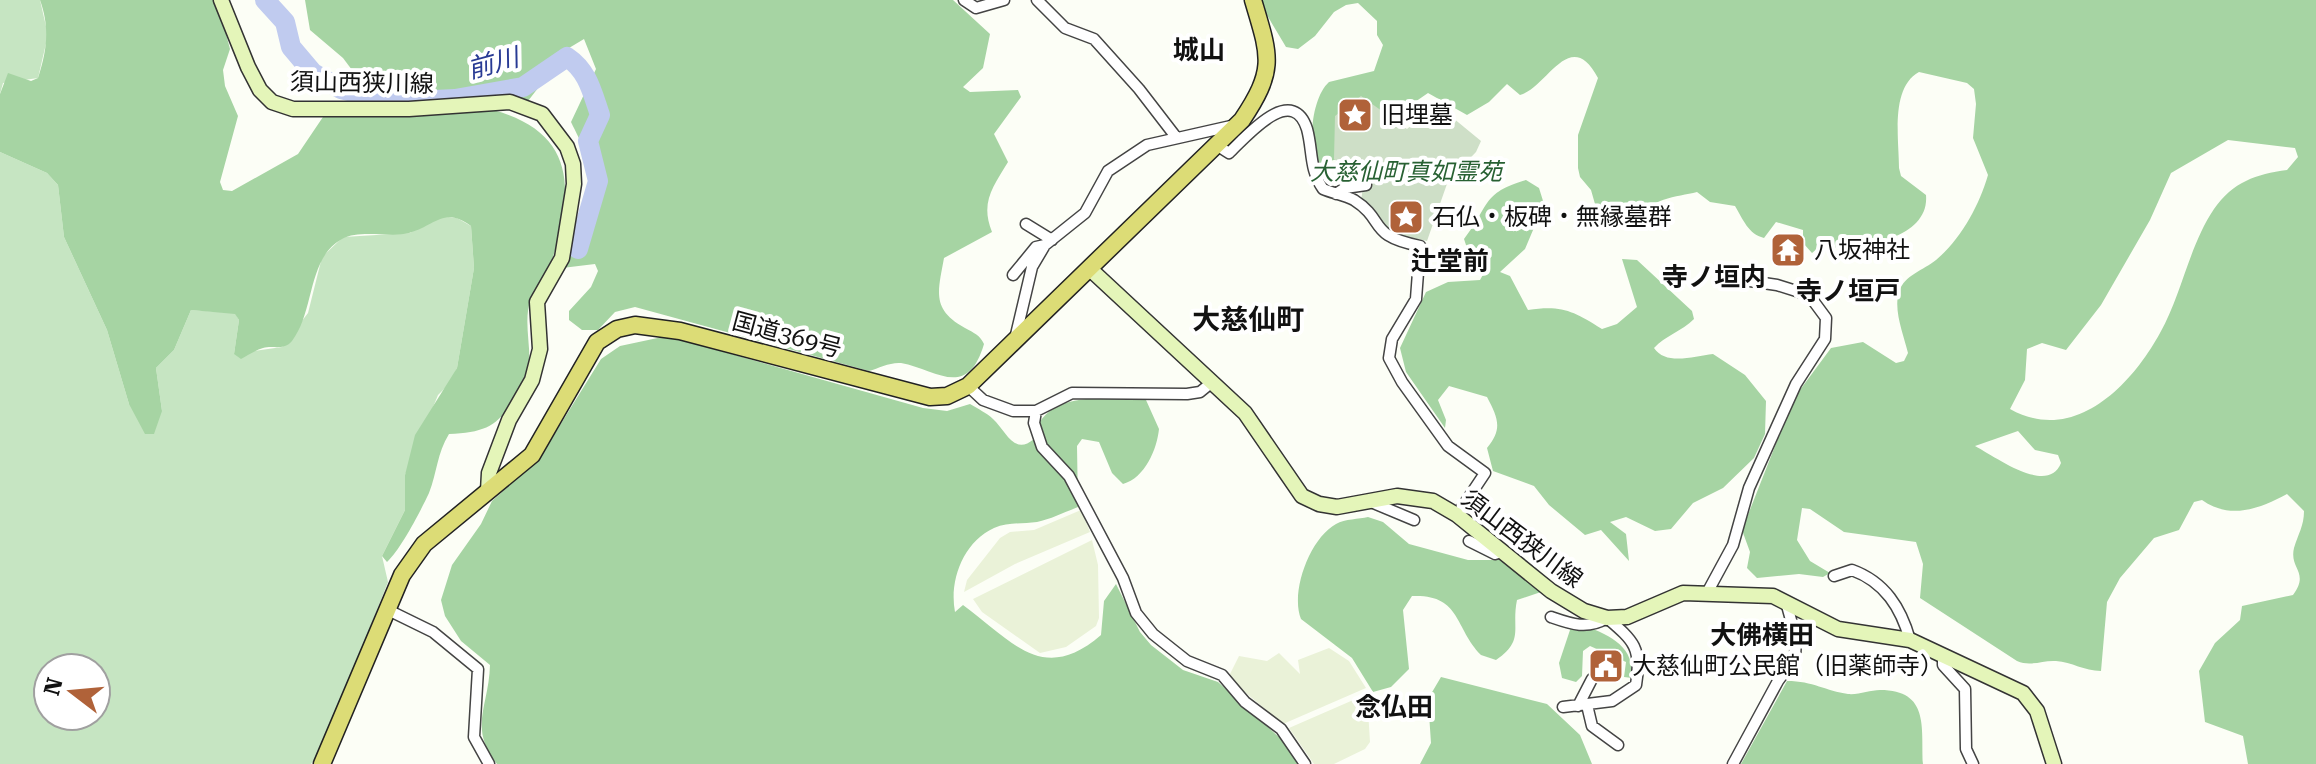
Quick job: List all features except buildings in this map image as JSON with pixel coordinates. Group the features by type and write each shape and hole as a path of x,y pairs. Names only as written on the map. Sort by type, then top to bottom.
{"highway":[{"name":"国道369号","path":"322,764 402,575 424,544 532,455 597,342 617,329 635,325 680,331 930,397 947,396 968,386 1014,345 1242,120 1267,76 1266,46 1253,0"}],"main road":[{"name":"須山西狭川線","path":"221,0 248,67 260,90 272,102 293,109 409,109 510,102 542,114 567,147 573,164 574,184 562,258 537,302 540,349 532,380 509,420 489,473 488,491"},
{"name":"須山西狭川線","path":"1089,268 1245,413 1302,496 1319,504 1337,507 1417,497 1457,515 1551,591 1584,611 1607,618"},
{"path":"1607,618 1627,617 1683,593 1773,596 1818,622 1838,629 1910,640 2023,693 2037,711 2054,764"}],"street":[{"path":"964,0 976,8 1004,0"},
{"path":"1037,0 1065,28 1094,39 1139,89 1176,137"},
{"path":"1218,146 1229,153 1268,116 1286,110 1297,115 1307,129 1315,178 1323,189 1353,200 1381,233 1392,240 1420,246 1416,299 1392,339 1389,358 1402,382 1448,446 1485,473 1457,515"},
{"path":"1014,345 1032,267 1049,242 1085,213 1108,171 1147,145 1220,131 1242,120"},
{"path":"1336,194 1345,188 1366,185"},
{"path":"1026,224 1049,242"},
{"path":"1013,275 1036,247 1049,242"},
{"path":"1707,593 1733,545 1749,488 1796,384 1825,339 1826,318 1809,295 1777,285 1743,280"},
{"path":"968,386 983,400 1013,411 1036,411 1072,393 1187,394 1200,392 1211,383"},
{"path":"1036,411 1034,423 1042,447 1069,476 1123,578 1136,613 1153,634 1187,661 1222,675 1245,702 1281,729 1305,764"},
{"path":"1369,501 1414,520"},
{"path":"1469,541 1495,554 1502,552"},
{"path":"1834,576 1852,570 1869,576 1887,593 1903,616 1910,640"},
{"path":"1733,764 1778,681 1795,658 1796,638 1786,602"},
{"path":"386,609 433,632 478,669 474,737 489,764"},
{"path":"1551,617 1577,626 1596,625 1607,618 1632,640 1640,661 1636,685 1612,701 1563,707"},
{"path":"1943,655 1943,665 1965,689 1966,749 1973,764"},
{"path":"1592,679 1583,705 1592,726 1618,745"}],"green space":[{"path":"0,0 40,0 48,35 38,78 3,83 0,94"},
{"path":"40,0 217,0 230,49 223,70 225,86 238,116 220,182 223,190 232,191 298,154 325,114 493,110 520,120 540,133 554,148 562,167 564,210 552,260 529,306 526,376 498,420 482,429 449,434 425,501 387,562 382,556 405,510 405,475 415,435 457,368 474,268 471,226 462,220 446,218 409,233 357,235 342,239 323,259 305,315 292,341 286,346 263,348 241,359 234,354 239,320 235,314 191,310 174,350 156,368 162,411 154,434 145,434 129,404 107,330 64,237 58,185 47,173 0,152 0,94 8,73 31,81 38,78 41,68 46,30"},
{"path":"305,0 953,0 990,34 983,68 963,87 970,92 1018,90 1021,97 994,134 1008,162 993,187 988,203 992,232 944,258 940,281 940,299 947,314 981,338 984,344 977,361 969,372 959,377 938,375 901,363 869,371 635,307 615,312 598,330 582,330 569,320 569,311 591,287 598,271 595,264 562,268 575,219 590,212 594,201 591,166 571,122 596,69 584,39 569,48 528,101 460,96 436,101 382,99 367,90 343,58 310,30"},
{"path":"1258,0 2316,0 2316,764 2248,764 2243,736 2205,722 2199,671 2215,643 2240,620 2242,606 2293,595 2298,587 2300,581 2293,555 2304,511 2287,494 2255,508 2234,511 2223,510 2202,500 2194,502 2179,530 2154,538 2120,578 2107,602 2101,671 2056,661 2017,661 1920,598 1923,564 1916,542 1844,532 1810,509 1802,508 1797,540 1810,561 1830,573 1823,577 1799,574 1757,578 1747,568 1750,552 1742,530 1794,398 1831,348 1863,342 1896,363 1904,361 1908,353 1897,307 1899,292 1910,277 1936,260 1953,242 1980,198 1988,175 1973,138 1976,104 1974,89 1967,83 1919,72 1904,90 1898,115 1899,168 1901,176 1926,195 1924,211 1916,223 1886,240 1850,247 1819,247 1812,253 1803,243 1803,230 1776,222 1764,238 1758,236 1743,221 1735,206 1710,202 1697,192 1656,203 1649,207 1640,221 1632,224 1599,218 1591,190 1580,177 1578,168 1578,135 1598,78 1588,63 1578,57 1568,58 1520,95 1507,84 1489,102 1467,115 1428,93 1399,113 1374,117 1344,157 1320,164 1312,135 1318,99 1329,82 1374,71 1383,45 1377,35 1377,21 1358,3 1346,5 1334,12 1315,36 1298,49 1286,47","holes":["2228,140 2295,148 2298,157 2287,170 2255,177 2237,186 2214,209 2198,238 2168,318 2133,372 2117,390 2078,415 2056,420 2034,418 2010,409 2025,380 2027,349 2042,343 2066,350 2101,305 2150,220 2171,173","2018,431 2035,450 2058,455 2061,463 2054,472 2045,476 2021,471 1975,446"]},
{"name":"大慈仙町真如霊苑","path":"1361,96 1407,129 1436,104 1481,141 1476,152 1448,181 1427,241 1393,234 1361,201 1364,180 1334,159 1335,116"},
{"path":"0,152 47,173 58,185 64,237 107,330 129,404 162,411 156,368 174,350 191,310 235,313 239,320 234,354 282,347 308,313 322,257 343,237 410,233 440,216 457,218 471,226 474,268 457,368 450,383 438,395 405,475 405,510 382,556 388,582 323,747 311,764 0,764"},
{"path":"1526,180 1539,188 1544,204 1525,249 1500,272 1510,276 1528,310 1550,308 1567,311 1602,329 1617,324 1637,307 1622,259 1637,260 1692,311 1694,319 1654,348 1659,354 1689,358 1713,354 1745,375 1766,401 1765,434 1754,458 1723,488 1693,503 1671,529 1655,531 1626,517 1610,522 1626,534 1629,561 1601,530 1585,535 1549,505 1534,486 1493,471 1487,448 1495,435 1497,423 1487,397 1449,386 1438,400 1446,420 1445,428 1406,372 1400,348 1426,292 1448,282 1480,280 1485,271 1472,263 1464,239 1493,196"},
{"path":"667,336 923,408 947,411 970,404 991,417 1011,440 1021,445 1034,439 1040,423 1050,411 1063,404 1096,398 1146,400 1159,429 1153,454 1138,476 1123,484 1112,473 1099,442 1082,439 1077,446 1078,507 1037,522 999,526 983,534 966,553 957,575 955,612 963,605 1029,653 1062,657 1080,650 1101,635 1104,601 1116,584 1140,632 1151,645 1183,670 1218,682 1281,739 1298,764 497,764 488,751 482,728 490,665 461,641 445,616 441,600 452,565 481,524 492,501 539,459 601,359 620,346"},
{"path":"1081,510 1090,532 1015,564 964,592 967,580 1000,538 1010,532 1034,530"},
{"path":"1368,517 1383,522 1409,544 1468,560 1500,560 1541,592 1517,600 1514,640 1505,653 1496,660 1481,655 1448,606 1440,600 1412,596 1403,610 1409,669 1391,687 1373,692 1352,658 1301,619 1298,608 1300,581 1318,541 1336,524"},
{"path":"1092,540 1098,565 1099,618 1096,626 1066,647 1040,653 982,612 973,599"},
{"path":"1580,623 1609,637 1624,649 1629,656 1632,678 1624,677 1626,662 1590,646 1583,651 1582,676 1576,682 1562,678 1559,663 1572,624"},
{"path":"1329,648 1349,661 1366,688 1283,724 1228,678 1239,656 1267,661 1279,653 1300,674 1298,660"},
{"path":"1441,677 1547,704 1580,735 1592,764 1420,764 1431,743 1428,699"},
{"path":"1787,681 1848,694 1880,690 1908,696 1920,714 1923,764 1741,764"},
{"path":"1367,694 1370,742 1365,749 1334,764 1314,764 1289,728"}],"waterway":[{"name":"前川","path":"265,0 285,22 291,47 313,73 341,89 392,102 455,99 523,87 567,57 580,69 588,83 600,115 588,141 598,181 578,249"}],"place":[{"name":"旧埋墓","path":"1355,115"},
{"name":"石仏・板碑・無縁墓群","path":"1406,217"},
{"name":"八坂神社","path":"1788,250"},
{"name":"大慈仙町公民館（旧薬師寺）","path":"1606,666"}],"district":[{"name":"城山","path":"1199,50"},
{"name":"辻堂前","path":"1450,261"},
{"name":"寺ノ垣内","path":"1714,277"},
{"name":"寺ノ垣戸","path":"1848,291"},
{"name":"大慈仙町","path":"1248,319"},
{"name":"大佛横田","path":"1762,635"},
{"name":"念仏田","path":"1394,707"}]}
